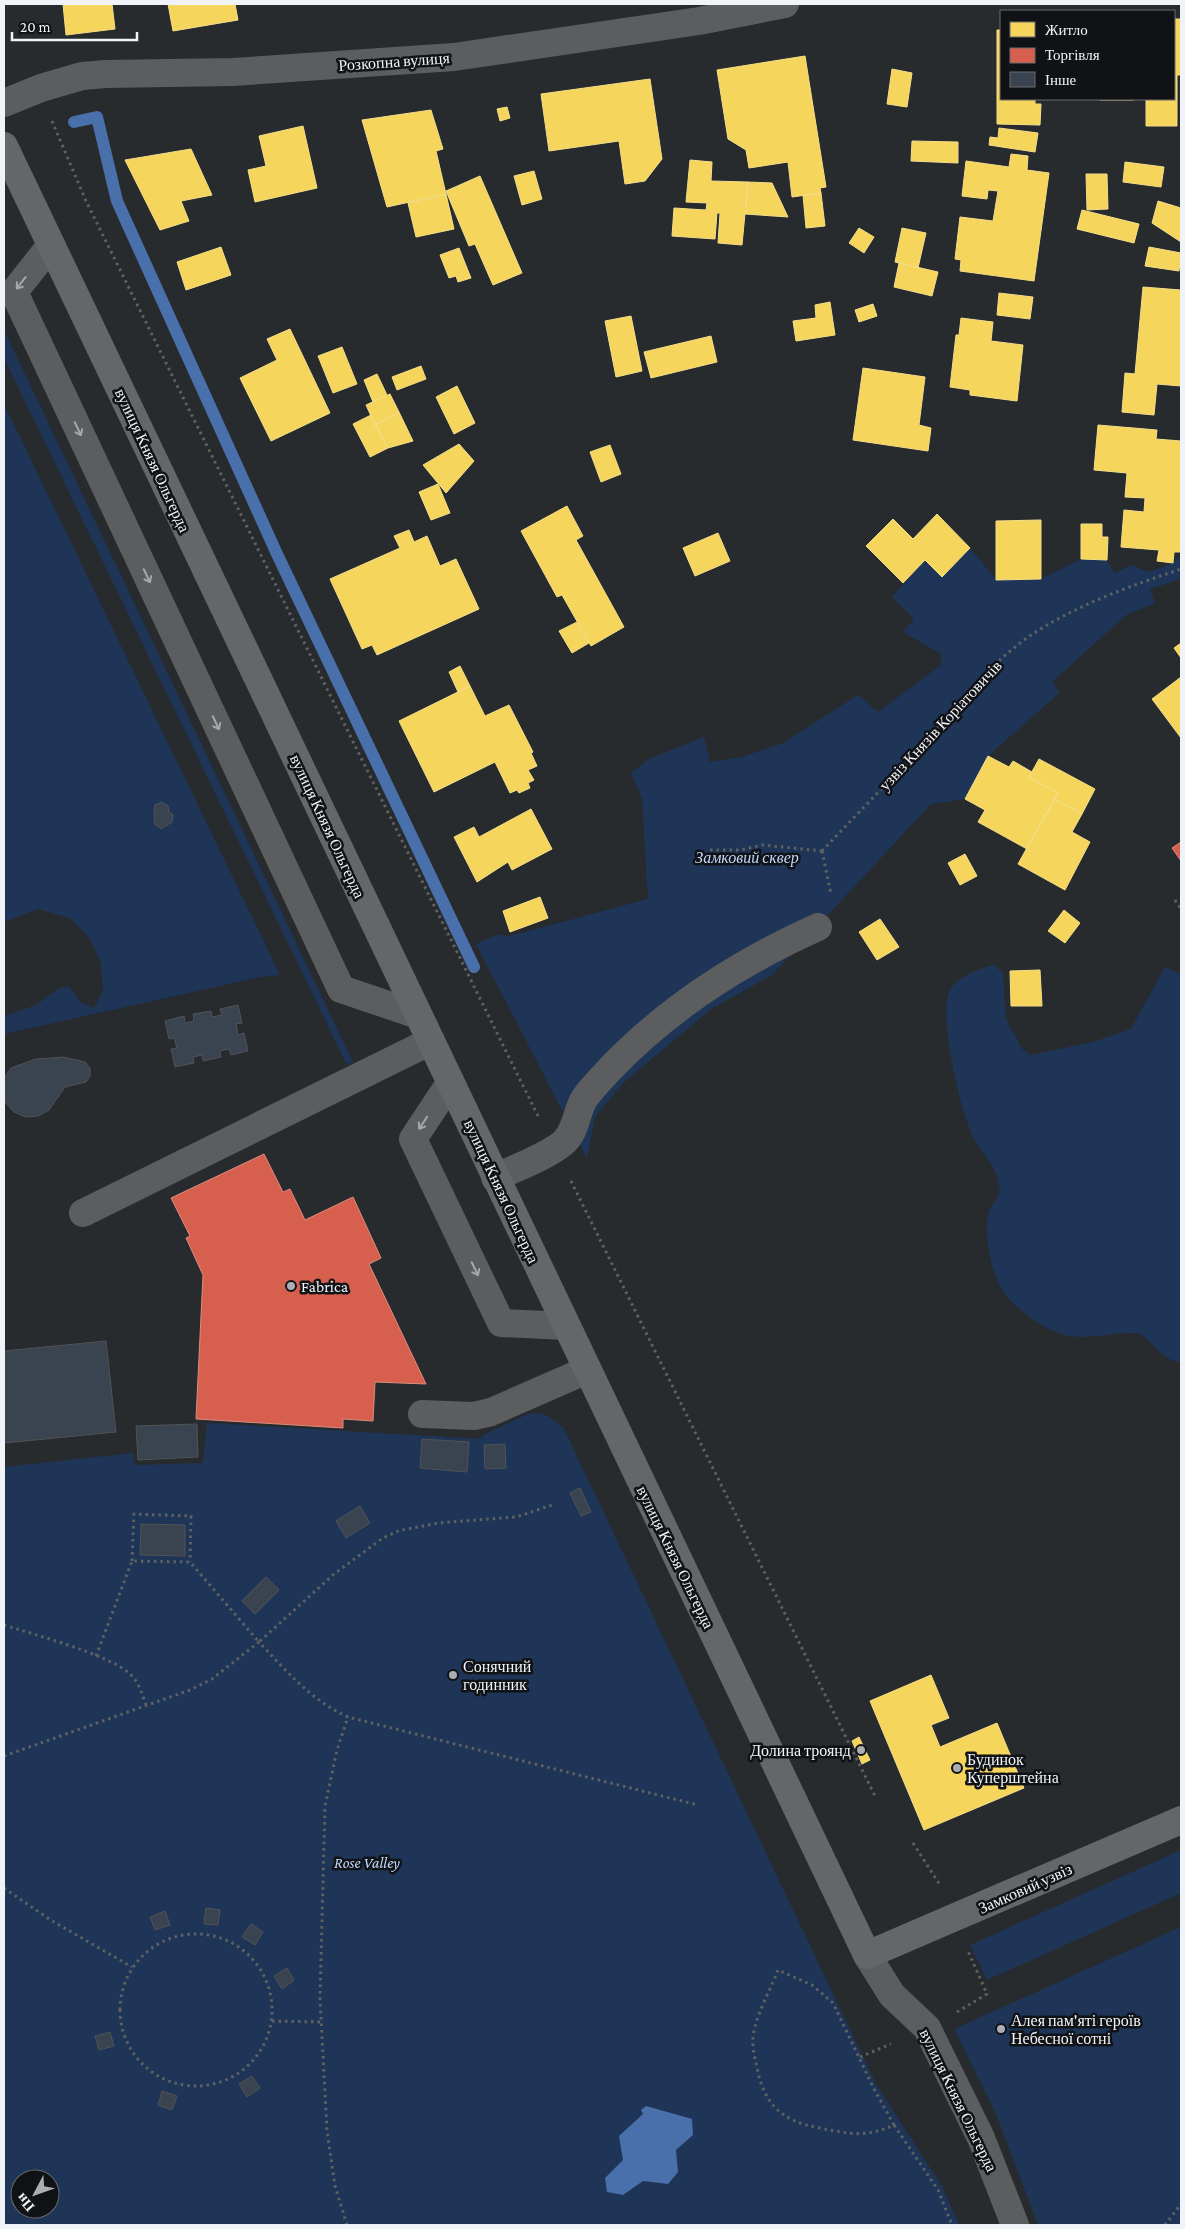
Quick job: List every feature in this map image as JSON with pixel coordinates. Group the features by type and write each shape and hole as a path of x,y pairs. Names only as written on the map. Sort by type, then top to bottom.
{"main road":[{"name":"вулиця Князя Ольгерда","path":"6,157 51,245 867,1955"},
{"name":"Замковий узвіз","path":"867,1955 1181,1820"}],"street":[{"name":"Розкопна вулиця","path":"4,103 41,88 82,76 233,72 454,57 699,21 785,4"},
{"path":"51,245 14,292 341,989 418,1015"},
{"path":"495,1178 563,1143 570,1135 584,1099 609,1070 663,1020 739,967 818,927"},
{"path":"83,1213 431,1041"},
{"path":"450,1083 413,1140 501,1324 566,1326"},
{"path":"422,1414 474,1416 491,1412 587,1370"},
{"name":"вулиця Князя Ольгерда","path":"867,1955 892,1995 927,2028 981,2138 1015,2225"}],"path":[{"path":"41,88 60,143 86,201 876,1798"},
{"name":"узвіз Князів Коріатовичів","path":"710,850 740,850 763,845 822,851 921,746 948,713 1005,656 1038,630 1074,610 1181,569"},
{"path":"1175,900 1181,909"},
{"path":"4,1756 212,1679 259,1642 334,1574 398,1530 438,1523 522,1516 552,1505"},
{"path":"96,1656 132,1560 134,1514 191,1516 190,1562 259,1642 307,1693 327,1707 348,1717 698,1805"},
{"path":"132,1560 190,1562"},
{"path":"4,1625 96,1656 131,1674 139,1685 146,1705"},
{"path":"347,2225 335,2186 331,2162 321,2022 321,1885 325,1806 337,1750 348,1717"},
{"path":"913,1843 943,1889"},
{"path":"4,1888 49,1918 132,1966"},
{"path":"189,1933 212,1935 234,1943 252,1957 265,1976 272,1998 272,2021 265,2043 252,2062 234,2076 213,2085 191,2086 168,2082 148,2070 132,2053 122,2033 118,2010 122,1988 132,1966 147,1950 167,1938 189,1933"},
{"path":"952,2016 987,1994 966,1947"},
{"path":"894,2125 871,2134 842,2132 795,2121 770,2103 759,2080 753,2051 753,2037 778,1970 812,1985 833,2003 874,2089 894,2125 938,2190 952,2225"},
{"path":"272,2021 321,2022"},
{"path":"1165,2225 1181,2204"}],"green space":[{"path":"4,330 353,1062 347,1065 4,358"},
{"path":"4,404 280,975 260,977 4,1034 4,1016 36,1005 58,989 69,986 80,1002 94,1008 103,991 101,964 91,940 70,918 38,909 4,922"},
{"name":"Замковий сквер","path":"970,548 996,580 1041,579 1081,559 1107,560 1115,573 1131,565 1148,572 1173,563 1181,556 1181,579 1150,589 1155,603 1126,615 1053,681 1059,693 988,756 965,799 931,804 772,975 711,1009 622,1084 595,1117 587,1158 476,944 499,934 506,937 648,899 642,798 631,773 649,759 704,737 710,762 742,757 783,743 858,695 878,712 941,665 941,654 903,632 914,619 892,597 925,560 942,577"},
{"path":"994,965 1003,973 1006,1019 1022,1049 1031,1055 1093,1042 1131,1029 1165,967 1181,974 1181,1362 1162,1354 1149,1340 1137,1333 1077,1337 1061,1334 1028,1316 1002,1290 991,1259 987,1235 988,1215 999,1194 999,1185 992,1166 974,1139 963,1108 952,1063 946,1018 947,1000 951,988 959,980 971,973"},
{"name":"Rose Valley","path":"538,1413 548,1416 563,1427 876,2084 942,2186 959,2225 4,2225 4,1467 133,1453 135,1465 203,1463 207,1423 482,1439 481,1436 528,1414"},
{"path":"1181,1850 1181,1893 987,1980 970,1945"},
{"path":"1181,1927 1181,2225 1038,2225 996,2114 954,2029"}],"shaded area":[{"path":"646,2106 692,2119 693,2135 676,2150 678,2172 668,2184 643,2181 623,2195 607,2192 605,2178 623,2160 619,2136 643,2114 641,2110"}],"building: Житло":[{"path":"63,4 112,4 115,29 66,35"},
{"path":"168,4 235,4 238,20 173,31"},
{"path":"1175,19 1181,19 1181,75 1177,75 1177,126 1146,126 1146,100 1175,100"},
{"path":"997,30 1000,30 1000,100 1035,100 1035,104 1041,104 1040,125 997,124"},
{"path":"805,56 826,187 820,188 821,193 792,197 788,162 749,168 746,150 728,139 717,70"},
{"path":"892,69 912,73 907,107 887,104"},
{"path":"650,79 662,159 645,181 625,184 619,141 549,151 541,94"},
{"path":"507,107 510,118 500,121 497,109"},
{"path":"431,110 443,149 436,151 446,194 387,207 362,120"},
{"path":"303,126 317,188 255,202 248,170 266,166 259,136"},
{"path":"999,128 1038,133 1035,152 989,145 990,137 998,138"},
{"path":"912,141 958,142 958,163 911,161"},
{"path":"191,149 212,195 181,201 189,221 160,230 125,160"},
{"path":"1011,154 1028,156 1027,170 1049,173 1034,281 960,271 961,260 955,259 960,217 993,221 998,191 988,190 987,199 962,196 966,161 1009,167"},
{"path":"690,160 712,162 711,181 748,182 742,245 718,243 720,213 717,213 715,239 672,236 674,208 706,210 707,203 686,202"},
{"path":"1125,162 1164,167 1161,187 1123,182"},
{"path":"534,171 542,199 522,205 514,176"},
{"path":"1086,174 1107,174 1108,209 1087,210"},
{"path":"480,176 522,273 493,285 475,244 469,246 446,191"},
{"path":"748,182 772,183 788,217 745,214"},
{"path":"821,193 825,226 806,228 803,195"},
{"path":"446,194 454,229 416,237 408,203"},
{"path":"1158,201 1181,208 1181,242 1152,223"},
{"path":"1082,210 1139,224 1134,243 1077,229"},
{"path":"859,228 874,237 864,253 849,243"},
{"path":"902,228 926,233 918,268 895,262"},
{"path":"221,247 231,275 186,290 177,262"},
{"path":"1149,247 1181,253 1179,271 1145,266"},
{"path":"459,248 471,278 458,282 456,276 449,278 440,255"},
{"path":"899,263 938,272 932,296 894,287"},
{"path":"1143,287 1181,290 1181,386 1157,384 1154,415 1122,412 1125,373 1135,374"},
{"path":"999,293 1033,297 1030,319 997,315"},
{"path":"830,302 835,335 796,341 793,321 816,318 815,305"},
{"path":"873,304 877,316 859,322 855,310"},
{"path":"631,316 642,371 616,377 605,321"},
{"path":"961,318 993,322 991,341 1023,345 1017,401 970,395 970,390 950,387 956,335 959,335"},
{"path":"290,329 330,413 271,441 240,378 277,360 267,339"},
{"path":"711,336 717,362 651,378 644,352"},
{"path":"342,347 357,384 333,393 318,356"},
{"path":"421,366 426,379 397,390 392,377"},
{"path":"863,368 925,377 919,425 931,428 928,451 853,440"},
{"path":"377,374 387,395 373,402 364,380"},
{"path":"457,386 475,423 454,434 436,397"},
{"path":"390,394 399,412 375,425 366,405"},
{"path":"399,412 413,441 388,448 375,425"},
{"path":"371,415 388,448 370,457 353,424"},
{"path":"1098,425 1157,430 1156,439 1181,441 1181,552 1174,552 1173,563 1157,561 1159,550 1121,547 1124,510 1144,512 1145,498 1125,497 1127,473 1094,470"},
{"path":"459,444 474,461 446,493 423,465"},
{"path":"610,445 621,474 601,482 590,452"},
{"path":"438,484 450,513 431,520 419,492"},
{"path":"567,506 583,536 576,540 624,627 591,646 562,595 557,597 521,531"},
{"path":"937,514 970,548 942,577 925,560 903,583 866,546 893,519 913,539"},
{"path":"1041,520 1041,579 996,580 996,521"},
{"path":"1081,524 1102,524 1102,537 1108,537 1107,560 1081,559"},
{"path":"409,530 414,542 427,536 440,566 456,559 479,609 377,655 372,645 362,649 330,579 400,548 394,536"},
{"path":"718,533 730,561 695,576 683,548"},
{"path":"577,622 589,643 572,653 559,631"},
{"path":"1181,643 1181,658 1174,648"},
{"path":"460,666 470,686 458,692 449,672"},
{"path":"1181,677 1181,738 1152,699"},
{"path":"470,686 485,716 509,705 533,752 531,753 537,766 528,770 534,780 528,783 530,788 519,793 517,790 510,793 495,762 434,792 399,721"},
{"path":"988,756 1009,767 1013,761 1032,772 1029,777 1058,793 1027,849 978,822 985,810 965,799"},
{"path":"1039,759 1095,789 1082,814 1054,799 1058,793 1029,777"},
{"path":"1054,799 1082,814 1072,832 1090,842 1065,890 1018,864"},
{"path":"531,809 552,849 512,870 508,862 477,882 454,837 474,827 479,837"},
{"path":"965,854 977,876 960,885 948,863"},
{"path":"540,897 548,918 510,932 503,911"},
{"path":"1064,910 1080,923 1065,943 1048,931"},
{"path":"880,919 899,947 877,960 859,932"},
{"path":"1040,970 1042,1006 1011,1006 1010,971"},
{"name":"Будинок Куперштейна","path":"931,1675 949,1718 931,1725 940,1747 997,1723 1024,1788 924,1830 870,1701"},
{"name":"Долина троянд","path":"859,1737 870,1760 862,1764 852,1741"}],"building: Торгівля":[{"path":"1181,842 1181,861 1172,848"},
{"name":"Fabrica","path":"264,1154 283,1192 290,1189 305,1220 353,1197 381,1258 369,1264 426,1384 375,1382 373,1421 343,1419 343,1428 196,1419 203,1275 186,1238 190,1236 171,1198"}],"building: Інше":[{"path":"162,802 168,806 169,812 173,815 172,822 161,829 155,824 154,815 155,805"},
{"path":"238,1005 242,1023 236,1024 238,1035 244,1033 248,1051 231,1055 229,1049 220,1051 221,1057 203,1061 202,1055 193,1057 194,1063 175,1067 171,1049 177,1048 174,1038 169,1039 165,1021 184,1016 185,1023 194,1021 193,1014 211,1011 212,1017 222,1015 220,1009"},
{"path":"63,1057 85,1062 90,1068 90,1076 86,1082 65,1087 49,1110 38,1116 26,1117 14,1112 6,1103 4,1096 4,1078 11,1068 36,1059"},
{"path":"106,1341 116,1432 4,1443 4,1351"},
{"path":"197,1424 198,1457 138,1460 136,1426"},
{"path":"422,1439 469,1442 467,1472 420,1468"},
{"path":"505,1444 506,1468 485,1469 484,1445"},
{"path":"580,1488 591,1512 581,1516 570,1493"},
{"path":"360,1506 370,1523 346,1538 336,1521"},
{"path":"141,1524 185,1525 185,1556 140,1555"},
{"path":"266,1577 279,1590 255,1614 242,1601"},
{"path":"206,1908 220,1910 218,1925 204,1924"},
{"path":"165,1911 170,1925 155,1930 150,1917"},
{"path":"251,1924 263,1932 255,1945 242,1937"},
{"path":"287,1968 294,1980 282,1989 274,1976"},
{"path":"110,2032 114,2046 99,2050 95,2036"},
{"path":"252,2076 260,2088 247,2097 239,2084"},
{"path":"162,2091 177,2096 172,2110 158,2105"}],"waterway":[{"path":"74,122 97,117 117,201 277,554 474,967"}],"place":[{"name":"Fabrica","path":"291,1286"},
{"name":"Сонячний годинник","path":"453,1675"},
{"name":"Долина троянд","path":"861,1750"},
{"name":"Будинок Куперштейна","path":"957,1768"},
{"name":"Алея пам'яті героїв Небесної сотні","path":"1001,2029"}]}
